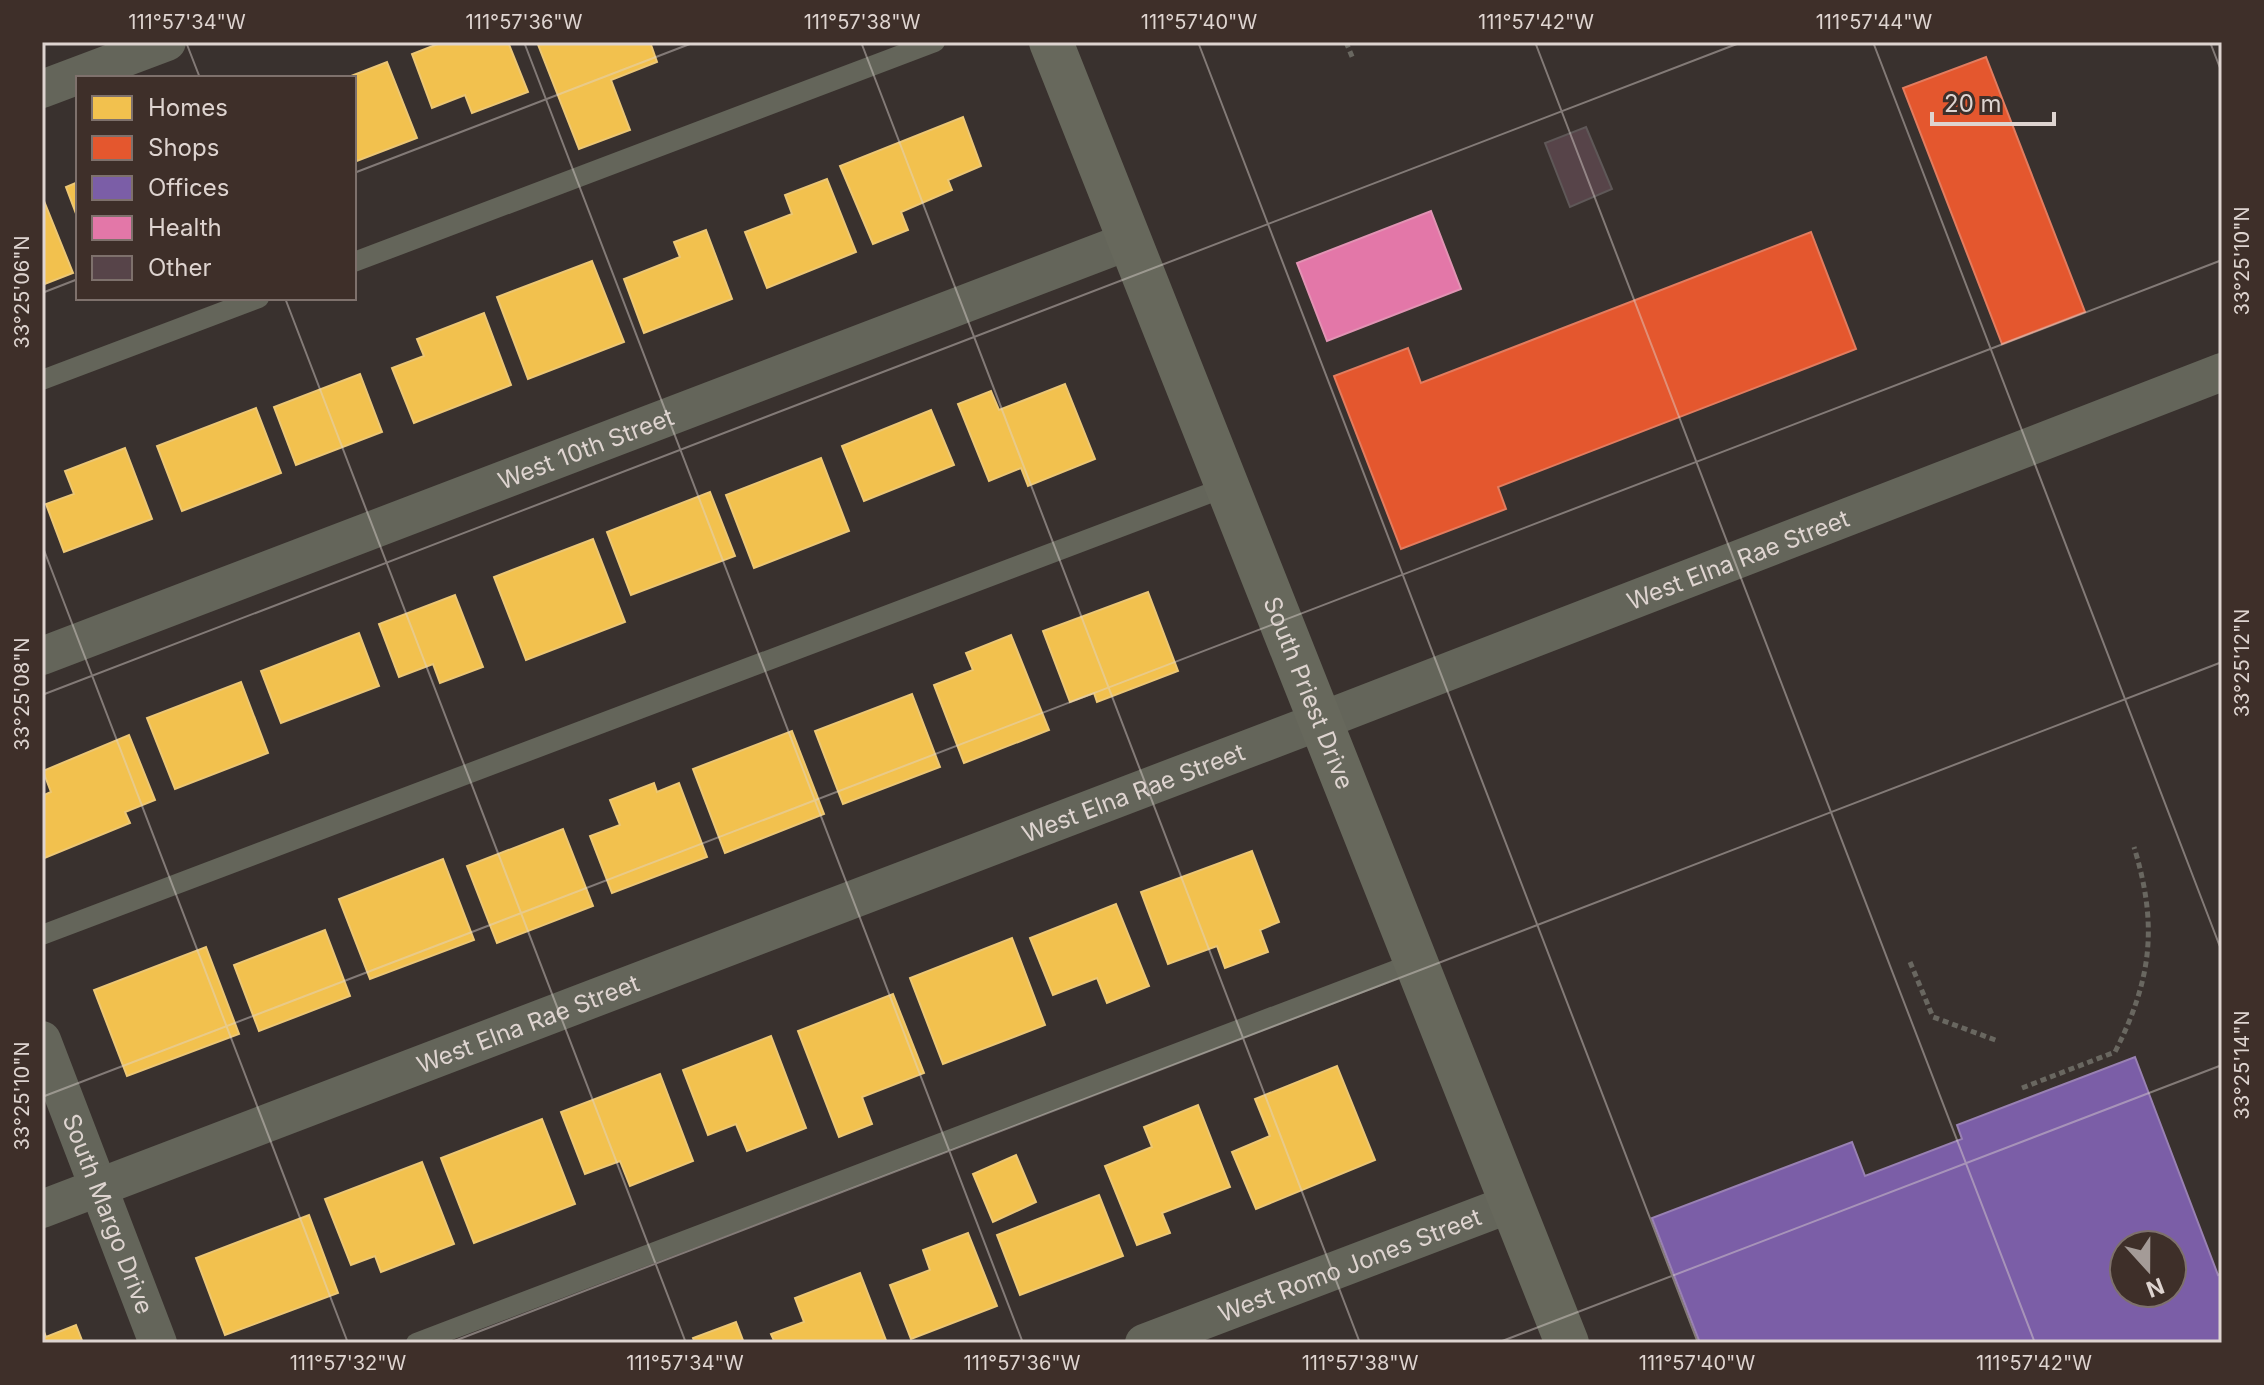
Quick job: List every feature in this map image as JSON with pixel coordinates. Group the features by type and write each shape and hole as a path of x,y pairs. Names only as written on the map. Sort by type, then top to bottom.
{"main road":[{"name":"South Priest Drive","path":"1051,42 1318,722 1567,1343"}],"street":[{"path":"77,76 167,42"},
{"path":"42,89 76,76"},
{"name":"West 10th Street","path":"42,656 1129,241"},
{"name":"West Elna Rae Street","path":"42,1209 1318,722 2222,372"},
{"name":"South Margo Drive","path":"42,1040 158,1343"},
{"name":"West Romo Jones Street","path":"1144,1343 1510,1204"}],"lane":[{"path":"356,261 935,42"},
{"path":"42,380 254,300"},
{"path":"42,935 1226,487"},
{"path":"416,1343 1414,963"}],"path":[{"path":"1346,42 1353,59"},
{"path":"2022,1088 2115,1052 2130,1021 2150,950 2150,909 2134,847"},
{"path":"1910,962 1933,1017 1998,1041"}],"building: Homes":[{"path":"443,42 508,42 528,92 472,113 465,95 432,108 412,54"},
{"path":"537,42 650,42 657,62 611,80 630,130 579,149"},
{"path":"387,62 417,138 356,161 356,76 351,76"},
{"path":"963,117 981,166 948,180 952,190 901,212 908,230 873,244 840,166"},
{"path":"827,179 856,252 767,288 745,232 792,214 785,195"},
{"path":"76,183 76,214 66,187"},
{"path":"42,196 73,273 42,285"},
{"path":"706,230 732,299 644,333 624,279 680,257 674,242"},
{"path":"592,261 624,342 528,379 497,297"},
{"path":"484,313 511,385 414,423 392,368 424,356 417,339"},
{"path":"360,374 382,432 296,465 274,407"},
{"path":"1065,384 1095,459 1028,486 1021,468 989,481 958,404 991,391 999,410"},
{"path":"256,408 281,473 182,511 157,446"},
{"path":"931,410 954,465 864,501 842,446"},
{"path":"125,448 152,519 64,552 46,504 74,494 65,471"},
{"path":"821,458 849,531 754,568 726,495"},
{"path":"710,492 735,556 631,595 607,532"},
{"path":"593,539 625,622 526,660 494,577"},
{"path":"1148,592 1178,671 1097,702 1094,693 1070,702 1043,631"},
{"path":"455,595 483,667 440,683 433,664 399,677 379,624"},
{"path":"359,633 379,686 281,723 261,671"},
{"path":"1011,635 1049,730 964,763 934,685 973,670 966,653"},
{"path":"241,682 268,753 175,789 147,718"},
{"path":"912,694 940,767 843,804 815,731"},
{"path":"792,731 824,814 725,853 693,769"},
{"path":"129,735 155,800 125,812 130,823 42,859 42,796 51,792 43,771"},
{"path":"654,783 657,792 679,783 707,857 612,893 590,836 620,825 610,800"},
{"path":"563,829 593,906 497,943 467,866"},
{"path":"1252,851 1279,922 1260,930 1268,952 1225,968 1217,946 1168,964 1141,892"},
{"path":"443,859 474,940 370,979 339,899"},
{"path":"1116,904 1149,986 1107,1003 1097,978 1053,995 1030,938"},
{"path":"325,930 350,996 259,1031 234,965"},
{"path":"1012,938 1045,1025 943,1064 910,978"},
{"path":"206,947 239,1034 127,1076 94,990"},
{"path":"893,994 924,1073 862,1097 872,1124 839,1137 798,1031"},
{"path":"771,1036 806,1128 747,1151 736,1124 708,1135 683,1070"},
{"path":"1337,1066 1375,1160 1256,1209 1232,1152 1270,1136 1255,1099"},
{"path":"660,1074 693,1161 630,1186 620,1161 585,1174 561,1112"},
{"path":"1198,1105 1230,1187 1162,1213 1170,1233 1137,1245 1105,1166 1152,1147 1144,1127"},
{"path":"542,1119 575,1204 474,1243 441,1158"},
{"path":"1016,1155 1036,1202 993,1222 973,1174"},
{"path":"422,1162 454,1244 381,1272 375,1256 351,1265 325,1199"},
{"path":"1099,1195 1123,1256 1020,1295 997,1235"},
{"path":"309,1215 338,1293 225,1335 196,1258"},
{"path":"968,1233 997,1306 911,1339 890,1285 930,1270 923,1250"},
{"path":"860,1273 887,1343 775,1343 771,1334 804,1322 795,1298"},
{"path":"736,1322 744,1343 695,1343 693,1338"},
{"path":"76,1325 83,1343 42,1343 42,1326 46,1337"}],"building: Shops":[{"path":"1986,57 2085,312 2002,344 1903,88"},
{"path":"1811,232 1856,349 1498,487 1506,509 1401,549 1334,376 1408,348 1421,383"}],"building: Offices":[{"path":"2135,1057 2218,1275 2222,1273 2222,1343 1700,1343 1652,1218 1852,1142 1865,1176 1962,1139 1957,1125"}],"building: Health":[{"path":"1431,211 1461,289 1327,341 1297,263"}],"building: Other":[{"path":"1586,127 1612,189 1570,207 1545,143"}]}
